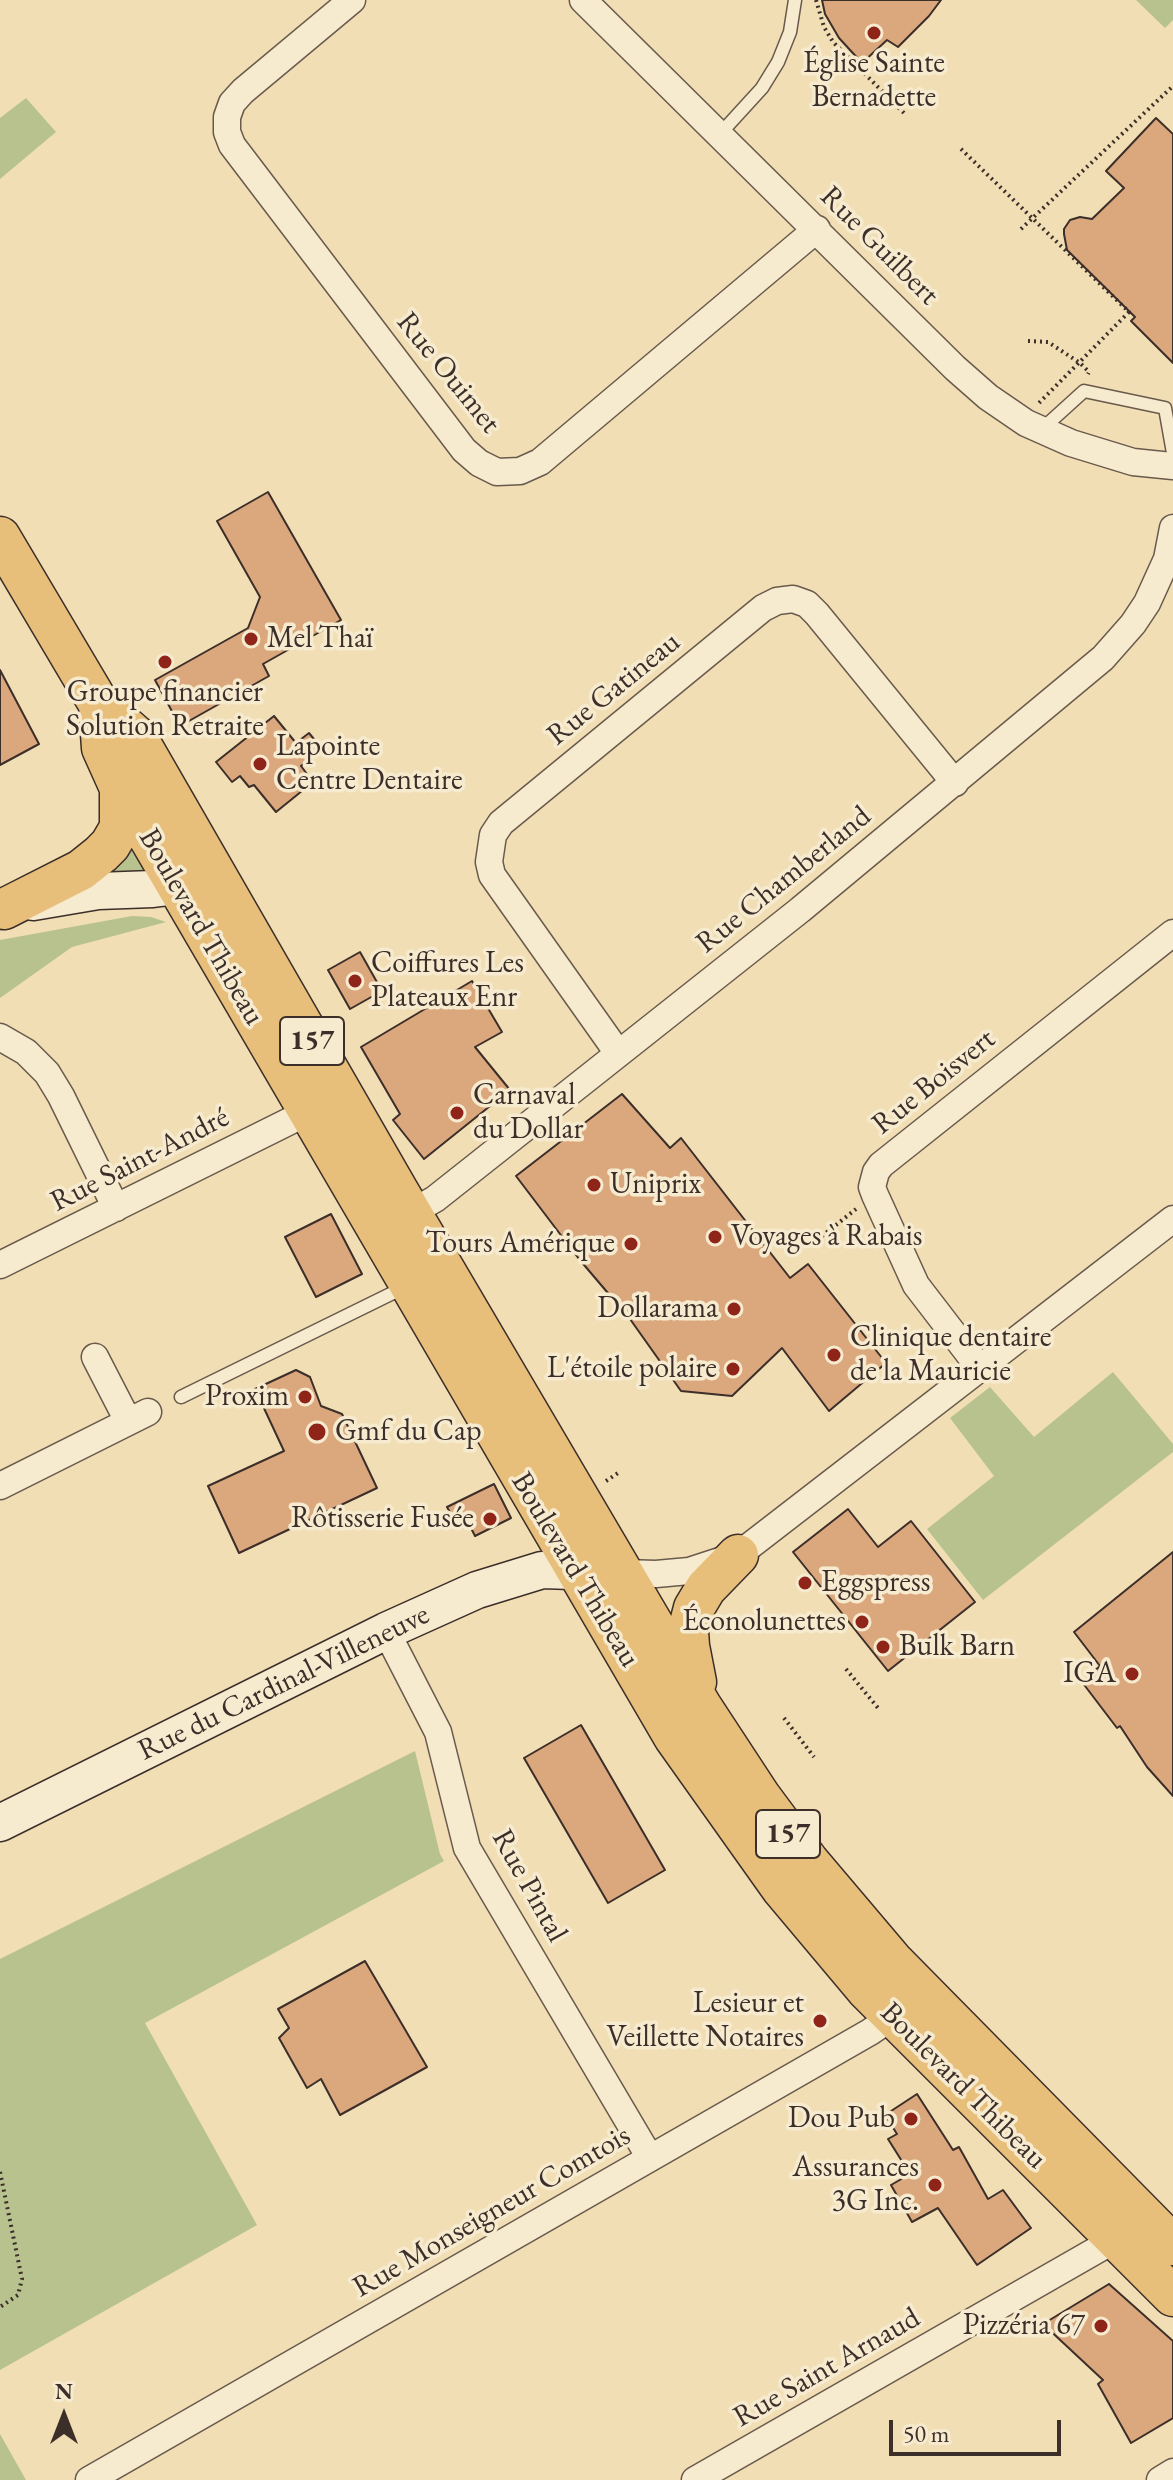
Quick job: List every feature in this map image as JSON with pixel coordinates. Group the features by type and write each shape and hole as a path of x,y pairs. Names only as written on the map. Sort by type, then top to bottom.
{"main road":[{"name":"Boulevard Thibeau","path":"0,537 99,704 136,736 213,868 575,1570 674,1737 782,1889 866,1989 909,2005 1173,2245"},
{"name":"Boulevard Thibeau","path":"99,704 102,748 120,788 308,1112 394,1223"},
{"path":"2,909 81,870 110,845 120,828 120,788"},
{"name":"Boulevard Thibeau","path":"425,1276 623,1573 701,1706 760,1796 801,1851 892,1960 909,2005 1116,2239 1173,2296"},
{"path":"701,1706 689,1646 691,1618 706,1588 738,1555"}],"street":[{"name":"Rue Ouimet","path":"352,0 243,91 232,103 227,117 227,132 232,145 464,450 479,463 497,472 520,471 540,462 817,229"},
{"name":"Rue Guilbert","path":"583,0 988,397 1032,425 1071,443 1133,462 1173,466"},
{"name":"Rue Chamberland","path":"394,1223 435,1199 800,910 1089,671 1117,644 1147,603 1167,559 1173,528"},
{"name":"Rue Gatineau","path":"618,1053 492,875 489,862 493,835 501,823 763,608 777,601 793,599 807,604 955,783"},
{"path":"2,909 72,894 177,886 213,868"},
{"name":"Rue Boisvert","path":"875,1195 873,1179 881,1165 1173,933"},
{"path":"0,1037 26,1052 47,1073 116,1208"},
{"name":"Rue Saint-André","path":"0,1265 308,1112"},
{"path":"875,1195 916,1285 979,1367"},
{"path":"623,1573 689,1571 738,1555 1173,1219"},
{"path":"0,1486 138,1416 95,1357"},
{"name":"Rue du Cardinal-Villeneuve","path":"0,1823 386,1631 477,1590 542,1570 623,1573"},
{"name":"Rue Pintal","path":"386,1631 438,1732 467,1848 650,2158"},
{"name":"Rue Monseigneur Comtois","path":"89,2480 650,2158 909,2005"},
{"name":"Rue Saint Arnaud","path":"695,2480 1116,2239"},
{"path":"1160,2480 1173,2472"}],"lane":[{"path":"720,134 762,88 778,62 790,32 795,0"},
{"path":"1032,425 1084,391 1165,408 1173,453"},
{"path":"181,1397 425,1276"}],"path":[{"path":"816,0 824,27 833,42 906,115"},
{"path":"1021,229 1173,86"},
{"path":"961,149 1129,312 1080,363 1032,425"},
{"path":"1028,341 1048,342 1080,363 1089,372 1084,391"},
{"path":"817,1240 875,1195"},
{"path":"846,1669 878,1708"},
{"path":"784,1718 814,1757"},
{"path":"0,2172 22,2279 18,2295 0,2307"}],"green space":[{"path":"1136,0 1173,0 1173,20 1165,28"},
{"path":"26,98 56,132 0,179 0,118"},
{"path":"129,841 146,871 91,875"},
{"path":"132,916 166,922 72,947 0,998 0,940"},
{"path":"1113,1372 1173,1444 1173,1452 983,1600 927,1529 994,1476 950,1418 990,1387 1034,1437"},
{"path":"415,1751 444,1861 145,2023 257,2225 0,2370 0,1959"},
{"path":"0,2434 26,2480 0,2480"}],"building":[{"name":"Église Sainte Bernadette","path":"822,0 941,0 898,47 887,40 862,63 839,38 825,14"},
{"path":"1156,118 1173,134 1173,363 1131,321 1135,317 1067,250 1064,234 1070,220 1080,217 1092,219 1124,188 1106,171"},
{"path":"268,492 341,620 263,664 269,676 180,726 155,680 248,628 260,597 217,521"},
{"path":"0,670 39,744 0,765"},
{"name":"Lapointe Centre Dentaire","path":"274,716 296,743 309,733 322,749 301,766 313,782 276,812 254,785 249,787 240,776 232,782 216,762"},
{"name":"Coiffures Les Plateaux Enr","path":"360,952 382,991 350,1009 328,970"},
{"path":"472,981 502,1032 475,1047 510,1090 424,1159 393,1120 400,1114 361,1047"},
{"path":"622,1094 670,1148 681,1138 790,1278 808,1264 886,1363 829,1411 782,1348 732,1396 681,1391 630,1319 579,1259 516,1176"},
{"path":"331,1214 362,1274 316,1297 285,1237"},
{"path":"296,1370 310,1377 321,1406 342,1414 377,1488 239,1553 208,1486 284,1451 255,1389"},
{"path":"494,1484 511,1518 475,1536 469,1524 459,1529 447,1507"},
{"path":"848,1509 878,1547 911,1521 975,1602 888,1671 793,1552"},
{"name":"IGA","path":"1173,1552 1173,1796 1082,1682 1100,1666 1074,1632"},
{"path":"581,1725 665,1870 608,1903 524,1758"},
{"path":"365,1961 427,2067 340,2115 321,2079 307,2088 279,2038 289,2028 278,2009"},
{"path":"917,2094 953,2150 959,2147 988,2199 1003,2190 1031,2228 977,2265 938,2208 912,2222 891,2185 910,2174 888,2139 897,2134 885,2115"},
{"path":"1109,2284 1173,2341 1173,2418 1131,2443 1098,2384 1103,2380 1043,2324"}],"place":[{"name":"Église Sainte Bernadette","path":"874,33"},
{"name":"Mel Thaï","path":"251,639"},
{"name":"Groupe financier Solution Retraite","path":"165,662"},
{"name":"Lapointe Centre Dentaire","path":"260,764"},
{"name":"Coiffures Les Plateaux Enr","path":"355,981"},
{"name":"Carnaval du Dollar","path":"457,1113"},
{"name":"Uniprix","path":"594,1185"},
{"name":"Voyages à Rabais","path":"715,1237"},
{"name":"Tours Amérique","path":"631,1244"},
{"name":"Dollarama","path":"734,1309"},
{"name":"Clinique dentaire de la Mauricie","path":"834,1355"},
{"name":"L'étoile polaire","path":"733,1369"},
{"name":"Proxim","path":"305,1397"},
{"name":"Gmf du Cap","path":"317,1432"},
{"name":"Rôtisserie Fusée","path":"490,1519"},
{"name":"Eggspress","path":"805,1583"},
{"name":"Éconolunettes","path":"862,1622"},
{"name":"Bulk Barn","path":"883,1647"},
{"name":"IGA","path":"1132,1674"},
{"name":"Lesieur et Veillette Notaires","path":"820,2021"},
{"name":"Dou Pub","path":"911,2119"},
{"name":"Assurances 3G Inc.","path":"935,2185"},
{"name":"Pizzéria 67","path":"1101,2326"}]}
